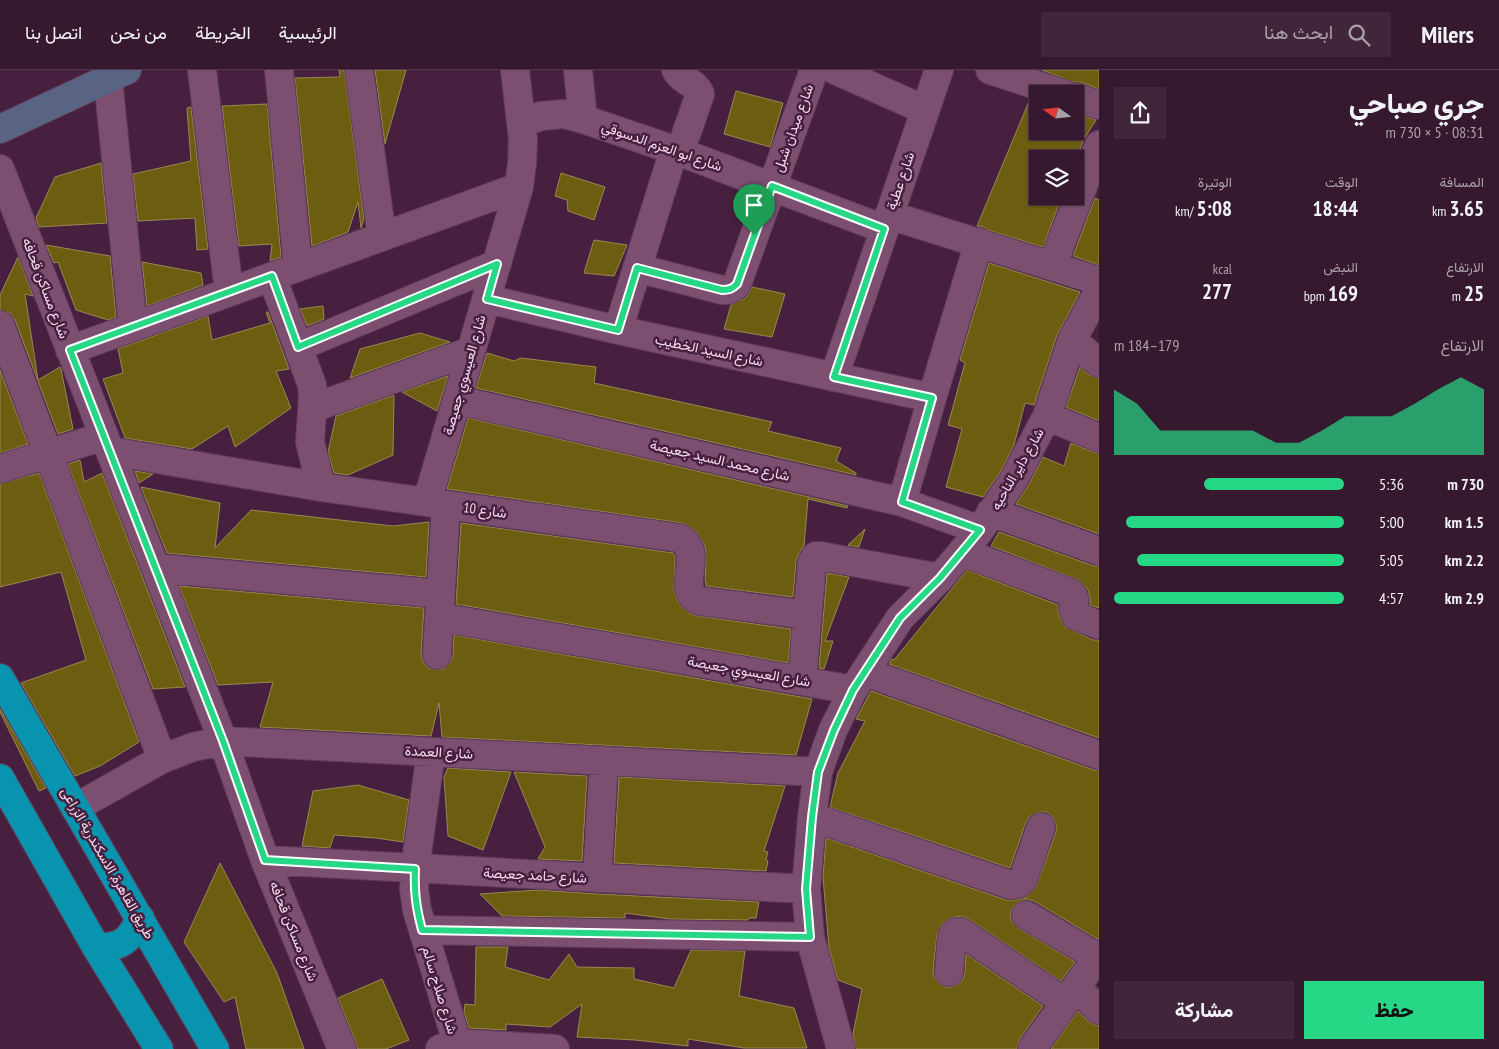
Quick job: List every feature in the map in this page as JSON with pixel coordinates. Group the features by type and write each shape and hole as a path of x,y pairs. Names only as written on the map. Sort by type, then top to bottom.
{"highway":[{"name":"طريق القاهرة, الاسكندرية الزراعى","path":"0,678 215,1049"},
{"path":"0,778 96,947 159,1049"},
{"path":"96,947 110,948 124,942 134,932 140,918"}],"main road":[{"path":"0,129 118,74"}],"street":[{"path":"202,70 229,292"},
{"path":"279,70 298,267"},
{"path":"359,70 382,236"},
{"name":"شارع العيسوي جعيصة","path":"436,654 440,606 437,504 457,400 519,187 523,140 515,70"},
{"path":"578,70 583,119"},
{"path":"618,330 677,151 700,94 695,85 683,79 676,70"},
{"name":"شارع ميدان شبل","path":"637,268 722,290 733,288 737,284 814,70"},
{"path":"835,70 925,110"},
{"name":"شارع عطية","path":"834,377 939,70"},
{"path":"990,70 1036,85"},
{"path":"118,74 133,327"},
{"path":"1084,101 1099,105"},
{"name":"شارع ابو العزم الدسوقي","path":"521,124 541,116 563,114 583,119 772,186 886,222 979,242 1099,281"},
{"path":"1052,266 1099,145"},
{"name":"شارع مساكن قحافه","path":"0,169 223,741 265,860 342,1049"},
{"path":"70,350 519,187"},
{"path":"902,502 979,242"},
{"path":"298,347 497,264"},
{"path":"272,276 312,385 313,408 310,442 321,487"},
{"name":"شارع داير الناحيه","path":"840,1049 810,937 806,889 818,772 834,730 859,681 900,618 940,578 962,552 986,521 1014,479 1047,416 1072,340 1099,290"},
{"name":"شارع السيد الخطيب","path":"487,299 618,330 932,398"},
{"path":"0,325 162,759"},
{"path":"1072,340 1099,362"},
{"path":"313,408 471,351"},
{"name":"شارع محمد السيد جعيصة","path":"457,400 986,521 1099,550"},
{"path":"1047,416 1099,438"},
{"path":"0,469 48,454 107,444"},
{"name":"شارع 10","path":"107,444 321,487 679,538 689,546 691,554 688,586 693,598 700,601 808,615"},
{"path":"962,552 1069,592 1074,598 1073,608 1076,616 1099,625"},
{"path":"802,680 812,562 816,556 940,578"},
{"name":"شارع العيسوي جعيصة","path":"156,568 440,606 802,680 859,681 1099,755"},
{"name":"شارع العمدة","path":"75,808 162,759 193,747 223,741 818,772"},
{"name":"شارع صلاح سالم","path":"431,752 414,889 416,910 451,1047"},
{"path":"596,878 604,761"},
{"path":"812,817 1016,885 1021,883 1041,827"},
{"name":"شارع حامد جعيصة","path":"265,860 806,889"},
{"path":"1026,915 1098,956 1032,1049"},
{"path":"422,930 810,937"},
{"path":"949,972 952,936 956,932 960,932 1099,1010"},
{"path":"451,1047 555,1049"}],"building":[{"path":"339,70 344,70 364,219 361,228 358,202 348,232 312,246 295,78 340,77"},
{"path":"375,70 406,70 385,144"},
{"path":"1042,70 1099,70 1099,89 1080,82 1073,82"},
{"path":"736,91 783,103 770,147 724,134"},
{"path":"1029,101 1029,140 1084,140 1080,150 1029,150 1029,205 1059,205 1043,247 977,226"},
{"path":"267,104 281,257 270,261 272,244 239,246 222,106"},
{"path":"191,107 208,249 197,250 195,218 138,221 133,174 191,161 187,108"},
{"path":"1084,116 1096,120 1084,139"},
{"path":"101,163 107,223 39,227 36,218 55,177"},
{"path":"561,173 605,187 594,220 568,211 567,200 555,196"},
{"path":"1095,198 1099,200 1099,265 1073,256"},
{"path":"594,240 627,245 614,276 584,273"},
{"path":"46,245 110,256 116,317 108,320 76,310 58,262 54,263"},
{"path":"18,257 33,296 25,294 38,380 60,367 61,369 73,429 58,434 15,320 10,313 0,310 0,295"},
{"path":"142,262 201,273 203,285 147,306"},
{"path":"989,263 1080,292 1057,335 1034,405 1025,403 1014,445 1001,471 983,497 946,487 962,429 948,425 965,363 960,360"},
{"path":"752,287 785,294 772,337 724,329 731,305 744,299"},
{"path":"323,306 324,319 307,326 300,309"},
{"path":"266,312 268,312 289,369 276,371 291,408 235,447 228,426 192,449 125,438 103,379 123,373 118,349 208,316 212,340 270,323"},
{"path":"420,333 450,342 350,378 360,349"},
{"path":"487,353 514,361 521,358 596,367 594,383 772,422 768,431 841,448 836,461 856,473 856,475 476,388"},
{"path":"1080,367 1089,375 1099,378 1099,421 1066,407"},
{"path":"0,370 28,444 0,453"},
{"path":"448,376 437,411 402,392"},
{"path":"394,395 393,455 348,475 334,473 328,452 336,416"},
{"path":"468,418 848,506 847,508 808,499 804,546 796,561 793,597 706,586 705,546 697,532 682,523 447,489"},
{"path":"1071,443 1099,453 1099,534 1016,504 1043,457 1064,466"},
{"path":"80,460 84,482 102,473 185,687 153,689 68,464"},
{"path":"135,471 153,474 139,483"},
{"path":"39,473 139,742 100,766 75,776 21,683 86,660 61,572 0,587 0,484"},
{"path":"141,487 220,503 215,548 251,510 393,526 429,522 426,577 167,553"},
{"path":"461,523 673,553 675,556 674,590 678,602 683,608 691,614 698,616 791,629 788,663 456,604"},
{"path":"865,529 859,547 848,545"},
{"path":"999,532 1094,566 1099,566 1099,608 1090,605 1088,590 1079,580 991,546"},
{"path":"967,570 1058,605 1058,613 1065,627 1093,640 1099,640 1099,738 889,664"},
{"path":"827,573 849,577 825,641 833,641 824,669 819,668"},
{"path":"179,586 424,608 421,655 423,662 428,668 436,670 444,669 450,663 453,656 454,635 812,699 796,755 442,737 439,703 431,736 260,727 273,682 218,685"},
{"path":"871,691 1094,770 1099,770 1099,940 1034,901 1026,899 1018,902 1010,914 1012,922 1018,928 1075,962 1061,981 969,919 961,916 950,918 941,925 937,934 933,971 935,979 941,985 948,988 962,981 965,973 966,954 1043,1006 1019,1040 1017,1049 856,1049 853,1034 862,989 838,980 829,948 823,877 826,838 1006,900 1015,900 1027,897 1036,887 1056,832 1053,817 1047,812 1039,812 1030,816 1026,822 1010,868 830,807 838,773 865,721 856,719"},
{"path":"0,709 46,788 39,791"},
{"path":"448,768 511,772 483,850 448,836 444,777"},
{"path":"514,772 587,776 582,861 538,859 545,847"},
{"path":"619,777 785,786 764,851 768,852 766,871 614,863"},
{"path":"358,785 409,800 403,842 334,835 330,848 302,846 313,791"},
{"path":"220,863 277,973 304,1049 246,1049 235,997 224,1002 184,942"},
{"path":"538,890 759,902 756,918 749,918 748,920 670,919 625,913 625,918 502,916 480,894"},
{"path":"476,947 508,947 505,967 549,980 569,954 577,967 634,968 634,979 674,988 691,950 745,951 739,996 794,1008 807,1048 744,1048 688,1039 688,1046 635,1040 577,1037 582,1004 550,1027 506,1024 506,1030 469,1028 464,1012 465,1004 475,1005"},
{"path":"382,979 409,1040 386,1049 357,1049 338,998"},
{"path":"1078,1011 1094,1025 1099,1025 1099,1049 1051,1049"}],"route":[{"path":"772,186 884,229 834,377 932,398 902,502 980,530 940,578 900,618 853,690 834,730 818,772 812,817 806,889 810,937 422,930 416,910 415,869 265,860 223,741 70,350 272,276 298,347 497,264 487,299 618,330 637,268 728,290 737,284 754,235 772,186"}]}
